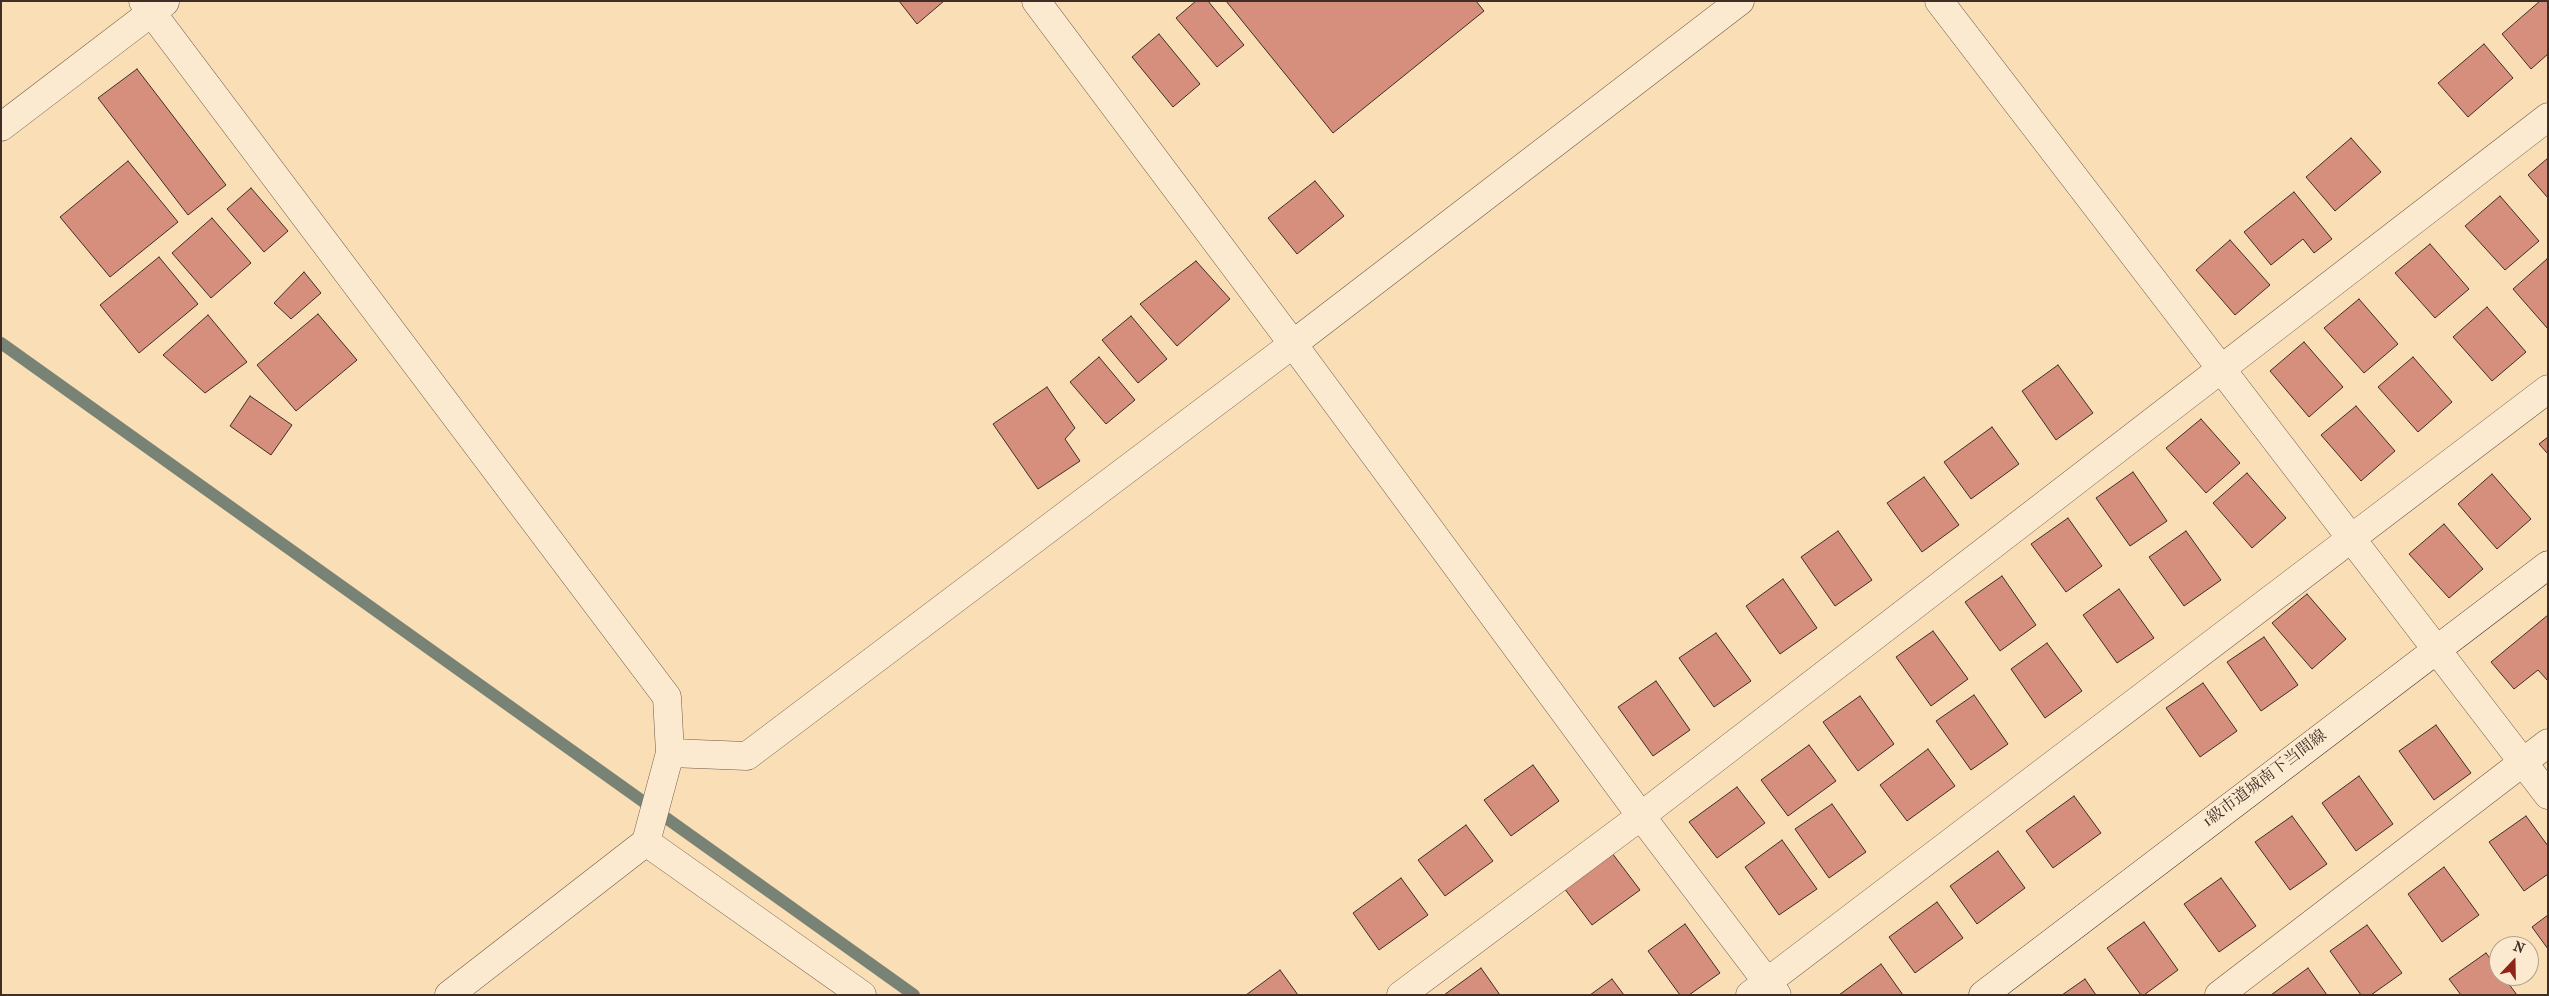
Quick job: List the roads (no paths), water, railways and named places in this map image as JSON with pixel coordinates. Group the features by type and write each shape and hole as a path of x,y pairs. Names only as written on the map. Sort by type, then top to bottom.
{"street":[{"path":"1036,1 1293,344 1641,816 1765,990 2548,388"},
{"path":"670,753 747,756 1293,344 1740,1"},
{"path":"1939,1 2548,794"},
{"path":"1,127 153,5 667,697 670,753 646,842 449,995"},
{"path":"1401,995 1641,816 2548,116"},
{"name":"1級市道城南下当間線","path":"1983,995 2436,648 2548,566"},
{"path":"2219,995 2548,743"},
{"path":"646,842 862,995"}],"waterway":[{"path":"1,343 914,995"}]}
